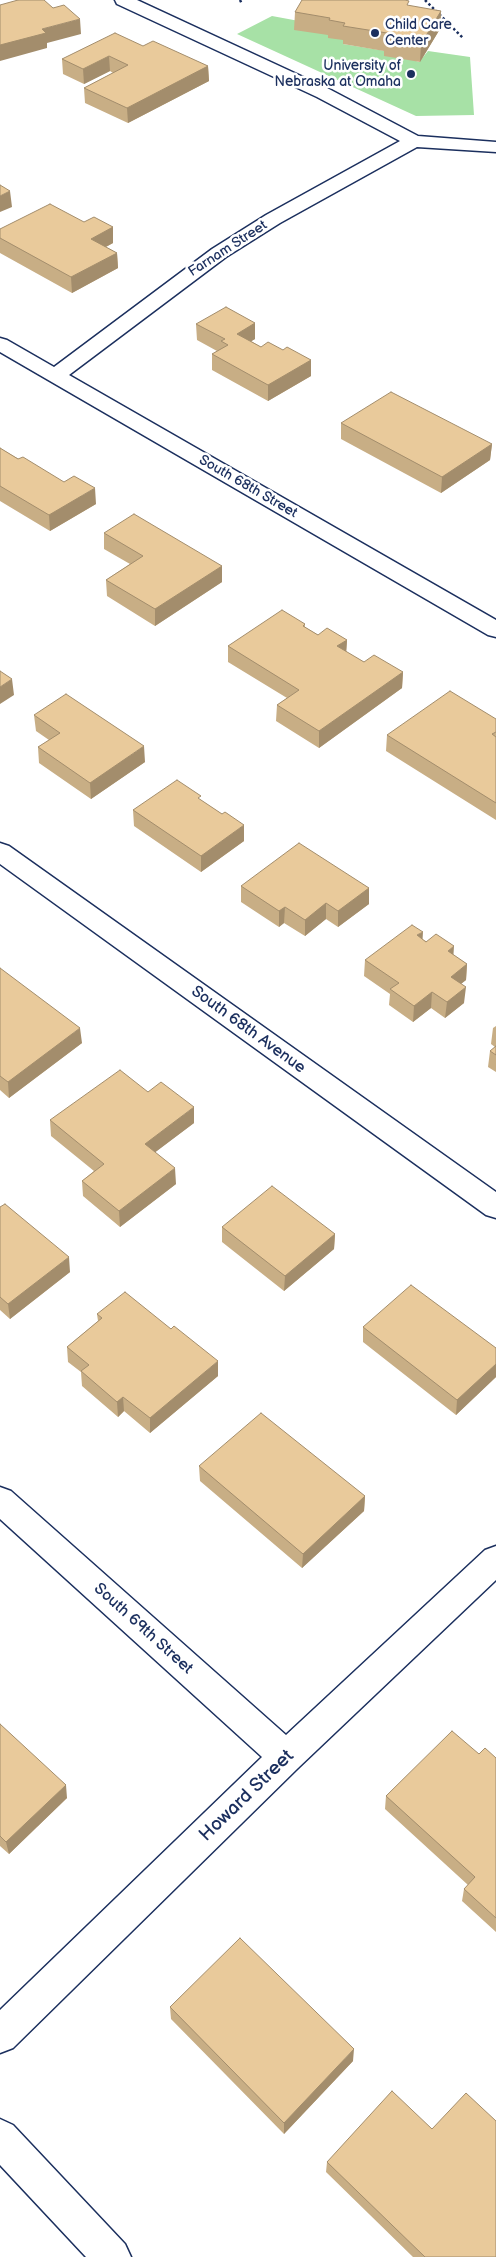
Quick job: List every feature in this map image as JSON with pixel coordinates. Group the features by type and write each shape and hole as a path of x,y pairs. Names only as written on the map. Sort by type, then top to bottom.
{"street":[{"path":"123,0 323,93 414,141 496,147"},
{"name":"Farnam Street","path":"56,376 219,253 273,219 414,141"},
{"name":"South 68th Street","path":"0,344 496,630"},
{"name":"South 68th Avenue","path":"0,852 496,1207"},
{"name":"South 69th Street","path":"0,1500 286,1757"},
{"name":"Howard Street","path":"0,2035 286,1757 494,1565"},
{"path":"0,2138 112,2257"}],"path":[{"path":"240,0 242,4"},
{"path":"425,0 463,38"}],"green space":[{"path":"272,16 299,21 345,40 343,44 386,51 419,62 428,51 470,57 474,115 416,116 237,34"}],"building":[{"path":"18,0 44,0 53,8 64,5 80,19 42,29 46,33 0,45 0,5"},
{"path":"302,0 405,0 409,1 407,5 441,11 421,44 384,38 387,33 343,26 345,23 329,20 330,18 295,12"},
{"path":"115,33 143,46 153,41 208,66 127,108 84,88 128,65 109,56 83,69 62,59"},
{"path":"0,185 10,191 0,196"},
{"path":"50,204 84,222 94,217 113,227 91,239 117,253 71,277 0,238 0,229"},
{"path":"226,307 255,323 237,334 261,347 268,342 283,350 287,347 311,360 268,385 212,354 228,345 221,341 225,339 196,324"},
{"path":"391,392 492,444 442,477 341,423"},
{"path":"0,448 18,459 23,457 64,482 74,476 95,488 49,515 0,486"},
{"path":"134,514 222,566 155,609 106,580 143,556 104,533"},
{"path":"282,610 305,624 303,626 318,635 327,628 347,640 337,646 364,662 374,655 403,672 319,731 277,705 299,690 228,646"},
{"path":"0,671 12,679 0,687"},
{"path":"450,691 496,719 496,732 492,734 496,737 496,803 387,735"},
{"path":"66,694 144,746 90,783 38,747 60,733 34,715"},
{"path":"177,780 201,796 198,798 222,814 225,812 244,825 201,856 133,810"},
{"path":"299,843 369,888 338,911 326,903 305,920 285,907 279,911 241,886"},
{"path":"412,925 423,932 417,935 426,942 436,934 454,946 448,951 467,964 451,977 466,987 447,1002 432,992 414,1006 390,989 399,983 365,960"},
{"path":"0,968 80,1028 8,1082 0,1076"},
{"path":"496,1046 496,1055 490,1051"},
{"path":"120,1070 148,1092 161,1082 194,1107 145,1144 175,1168 119,1211 82,1181 104,1164 50,1120"},
{"path":"272,1186 335,1234 285,1276 222,1227"},
{"path":"5,1204 69,1257 8,1304 0,1297 0,1207"},
{"path":"411,1285 496,1348 496,1364 457,1400 363,1327"},
{"path":"125,1292 171,1329 174,1326 218,1361 150,1418 123,1397 117,1402 81,1371 89,1365 67,1347 102,1318 97,1314"},
{"path":"261,1413 365,1496 303,1554 199,1466"},
{"path":"0,1724 66,1785 6,1842 0,1836"},
{"path":"452,1731 479,1754 485,1748 496,1758 496,1918 464,1889 475,1877 386,1796"},
{"path":"240,1938 354,2049 284,2123 170,2007"},
{"path":"392,2091 432,2129 466,2093 496,2121 496,2257 425,2257 327,2162"}],"place":[{"name":"Child Care Center","path":"375,33"},
{"name":"University of Nebraska at Omaha","path":"411,74"}]}
